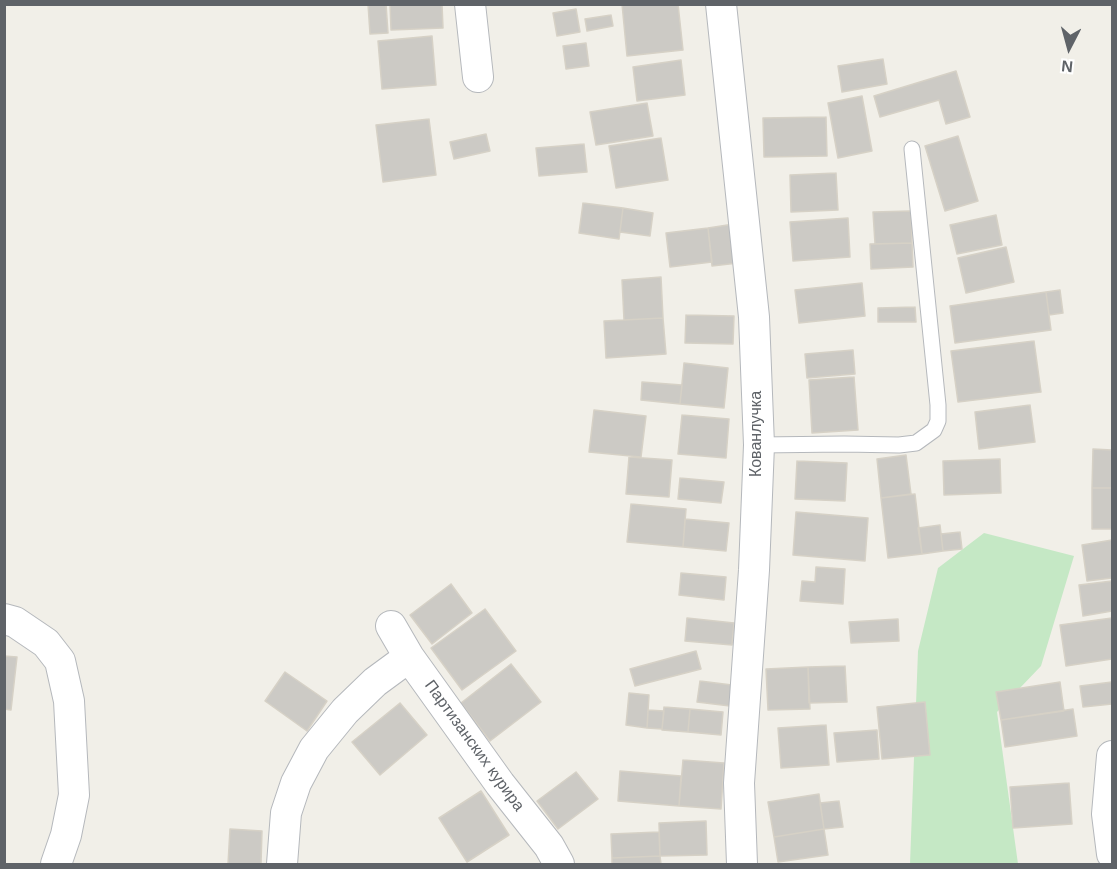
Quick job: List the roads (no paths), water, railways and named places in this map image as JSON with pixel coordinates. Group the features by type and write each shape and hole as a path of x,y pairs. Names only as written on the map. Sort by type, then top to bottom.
{"street":[{"path":"470,4 478,77"},
{"name":"Кованлучка","path":"721,4 754,317 759,445 754,570 739,783 742,864"},
{"path":"4,619 15,622 46,643 60,661 69,701 75,771 74,795 66,835 56,864"},
{"name":"Партизанских курира","path":"391,626 409,657 500,784 549,846 559,864"},
{"path":"282,864 286,813 296,783 314,749 345,711 375,682 409,657"},
{"path":"1113,756 1107,814 1113,854"}],"lane":[{"path":"759,445 899,445 916,443 934,430 938,421 938,405 912,149"}]}
